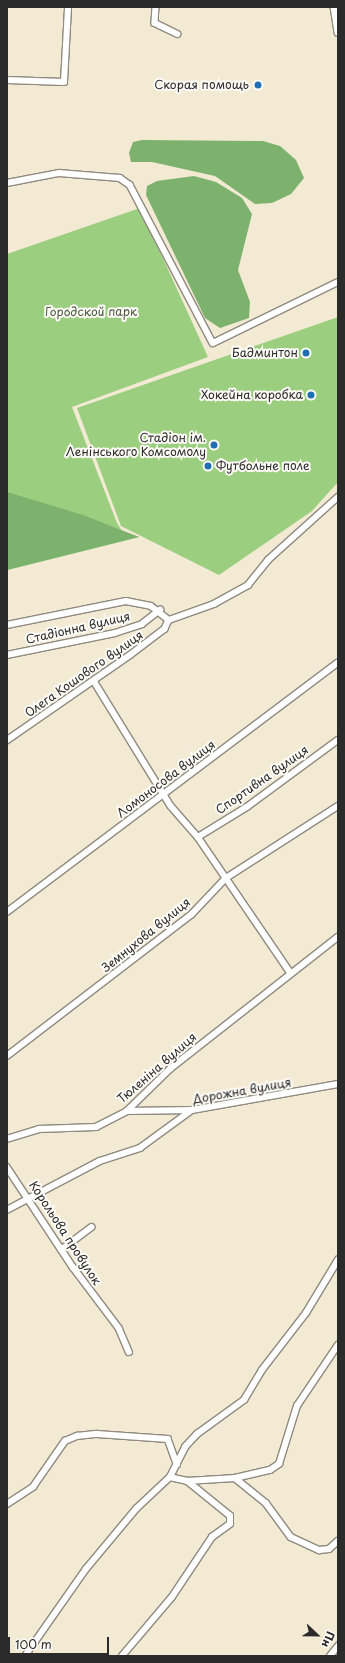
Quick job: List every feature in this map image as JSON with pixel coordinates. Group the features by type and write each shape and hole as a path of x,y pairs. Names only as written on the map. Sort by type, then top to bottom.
{"street":[{"path":"7,80 64,82 68,7"},
{"path":"156,7 155,23 178,34"},
{"path":"334,7 338,33"},
{"path":"7,183 48,174 74,173 120,178 130,185 214,343 338,282"},
{"path":"160,610 169,620 214,604 248,584 268,560 338,497"},
{"name":"Стадіонна вулиця","path":"7,625 126,601 140,602 160,610"},
{"name":"Стадіонна вулиця","path":"7,655 115,633 142,624 160,610"},
{"name":"Олега Кошового вулиця","path":"7,742 165,629 169,620"},
{"name":"Ломоносова вулиця","path":"7,912 338,663"},
{"path":"94,681 165,794 198,837 290,972"},
{"name":"Спортивна вулиця","path":"198,837 247,807 338,740"},
{"name":"Земнухова вулиця","path":"7,1056 191,915 226,878 338,806"},
{"name":"Тюленіна вулиця","path":"7,1139 39,1129 96,1127 127,1111 170,1069 290,972 338,937"},
{"name":"Дорожна вулиця","path":"7,1210 100,1161 140,1148 192,1110 338,1084"},
{"path":"127,1111 192,1110"},
{"name":"Корольова провулок","path":"7,1167 30,1198 61,1250 119,1328 129,1352"},
{"path":"61,1250 91,1227"},
{"path":"25,1656 86,1568 136,1509 170,1477 197,1434 244,1400 262,1370 306,1313 338,1260"},
{"path":"170,1477 187,1481 235,1478 270,1470 279,1464 297,1406 338,1345"},
{"path":"7,1504 33,1487 65,1441 77,1436 98,1434 168,1439 177,1465"},
{"path":"235,1478 266,1503 291,1537 319,1550 329,1549 338,1541"},
{"path":"122,1656 172,1597 212,1537 230,1524 230,1516 187,1481"},
{"path":"330,1656 338,1646"}],"green space":[{"path":"142,140 263,141 280,146 296,160 304,178 291,194 272,203 255,204 215,176 152,162 131,162 129,153 133,142"},
{"path":"194,176 216,182 242,198 252,214 238,270 250,302 249,318 220,328 205,318 146,195 147,186 157,181"},
{"name":"Городской парк","path":"140,208 208,357 72,407 117,523 122,531 139,537 7,570 7,254"},
{"name":"Стадіон ім. Ленінського Комсомолу","path":"338,317 338,482 312,511 219,575 121,526 77,408"},
{"path":"7,492 83,515 139,537 7,570"}],"place":[{"name":"Скорая помощь","path":"258,85"},
{"name":"Бадминтон","path":"306,353"},
{"name":"Хокейна коробка","path":"311,395"},
{"name":"Стадіон ім. Ленінського Комсомолу","path":"214,445"},
{"name":"Футбольне поле","path":"208,466"}]}
